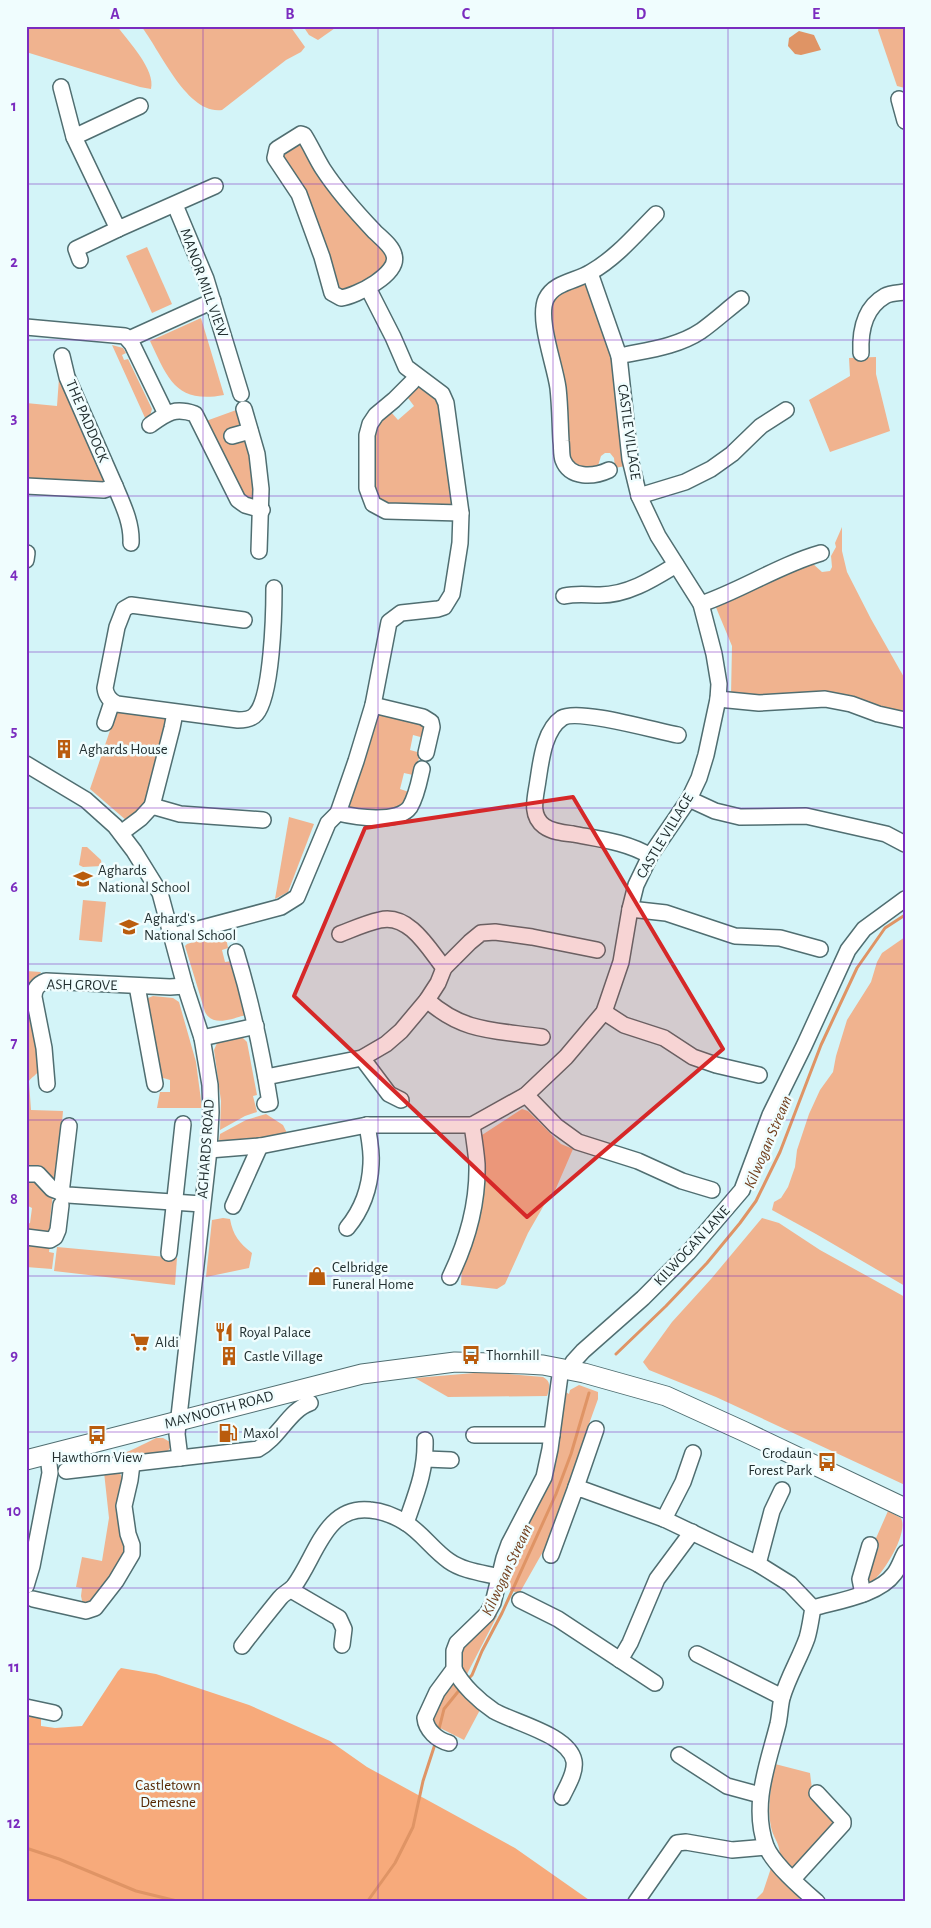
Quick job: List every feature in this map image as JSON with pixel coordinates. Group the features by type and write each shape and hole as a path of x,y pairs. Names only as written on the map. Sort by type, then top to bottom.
{"main road":[{"name":"MAYNOOTH ROAD","path":"26,1460 332,1381 413,1366 455,1362 485,1362 566,1369 666,1396 736,1427 905,1508"}],"street":[{"path":"61,87 74,137 118,229"},
{"path":"899,99 905,121"},
{"path":"74,137 140,106"},
{"path":"300,134 304,135 317,160 333,184 393,253 395,260 392,268 368,288 345,297 337,297 332,293 320,250 299,194 275,158 277,149 300,134"},
{"path":"80,260 76,249 215,186"},
{"name":"MANOR MILL VIEW","path":"175,205 214,301 225,364 241,394"},
{"path":"608,470 598,475 584,476 572,471 563,461 558,387 544,320 544,306 547,298 553,291 567,282 590,273 621,248 656,214"},
{"name":"CASTLE VILLAGE","path":"209,1150 260,1146 367,1125 472,1125 526,1095 566,1057 604,1012 622,962 630,909 636,885 650,856 689,798 699,778 718,699 719,684 714,654 701,604 658,536 639,496 630,459 619,356 590,273"},
{"path":"172,936 281,907 297,897 328,823 338,813 373,705 389,622 401,613 444,607 454,586 460,543 461,513 444,398 432,386 406,367 368,288"},
{"path":"860,353 860,334 865,319 872,307 884,297 905,292"},
{"path":"619,356 644,352 675,343 692,335 741,299"},
{"path":"129,339 214,301"},
{"path":"26,326 119,335 129,339 166,414"},
{"name":"THE PADDOCK","path":"62,356 67,377 129,519 131,544"},
{"path":"412,382 376,415 370,424 367,435 367,488 373,504 386,511 461,513"},
{"path":"244,409 257,454 262,510 259,551"},
{"path":"150,425 166,414 177,410 195,414 238,500 244,505 262,510"},
{"path":"639,496 685,482 711,469 732,454 761,426 786,410"},
{"path":"232,436 250,431"},
{"path":"26,486 104,490 115,486"},
{"path":"701,604 720,598 792,562 821,553"},
{"path":"564,596 581,593 601,595 629,590 657,577 676,565"},
{"path":"244,620 131,605 124,609 121,615 108,670 106,693 112,702 117,704 174,713 238,720 244,720 255,715 261,706 268,671 273,630 274,588"},
{"path":"718,699 759,703 826,699 851,704 878,714 905,720"},
{"path":"105,723 112,702"},
{"path":"373,705 423,717 431,722 432,727 426,753"},
{"path":"121,833 142,818 152,806 172,728 174,713"},
{"path":"650,856 623,845 552,830 539,822 534,809 543,754 555,724 567,716 609,720 678,735"},
{"name":"AGHARDS ROAD","path":"26,764 86,800 121,833 160,893 185,986 202,1038 210,1085 211,1112 209,1150 176,1441 180,1458"},
{"path":"338,813 362,818 397,816 408,809 416,794 422,769"},
{"path":"689,798 715,811 740,817 806,816 884,833 905,844"},
{"path":"152,806 180,814 263,820"},
{"name":"KILWOGAN LANE","path":"566,1369 582,1351 643,1298 688,1253 742,1190 770,1115 848,950 864,929 905,900"},
{"path":"630,909 666,913 735,936 780,938 820,949"},
{"path":"340,934 382,919 399,921 412,929 444,968"},
{"path":"266,1077 362,1058 386,1044 401,1031 427,1000 438,983 444,968 470,942 485,932 532,937 597,950"},
{"path":"236,952 256,1026 266,1077 270,1103 265,1104"},
{"name":"ASH GROVE","path":"47,1084 44,1048 34,998 34,991 37,986 46,981 137,986 185,986"},
{"name":"ASH GROVE","path":"137,986 155,1084"},
{"path":"427,1000 439,1011 468,1026 542,1037"},
{"path":"604,1012 624,1025 664,1038 693,1057 716,1065 759,1075"},
{"path":"202,1038 256,1026"},
{"path":"362,1058 389,1094 401,1100"},
{"path":"526,1095 556,1126 578,1142 638,1161 682,1181 712,1190"},
{"path":"169,1253 173,1202 183,1124"},
{"path":"346,1228 355,1219 363,1203 371,1163 367,1125"},
{"path":"450,1277 466,1240 475,1191 477,1166 472,1125"},
{"path":"26,1237 50,1240 55,1237 59,1224 69,1126"},
{"path":"233,1206 260,1146"},
{"path":"26,1174 38,1174 61,1199 93,1198 202,1204"},
{"path":"562,1789 573,1773 574,1766 572,1753 566,1745 496,1712 462,1680 454,1651 456,1645 490,1608 495,1597 509,1544 544,1477 566,1369"},
{"path":"66,1470 258,1449 273,1439 302,1406 310,1403"},
{"path":"551,1555 596,1429"},
{"path":"474,1435 552,1435"},
{"path":"406,1523 421,1483 426,1459 425,1440"},
{"path":"664,1519 682,1486 693,1453"},
{"path":"48,1455 50,1473 32,1566 30,1593 86,1611 95,1608 116,1581 132,1554 124,1506 132,1464"},
{"path":"426,1459 451,1460"},
{"path":"576,1487 664,1519 758,1564 790,1584 813,1608"},
{"path":"758,1564 772,1511 782,1490"},
{"path":"242,1646 282,1596 291,1590 324,1534 342,1515 359,1510 373,1510 389,1514 406,1523 448,1560 468,1570 500,1577"},
{"path":"620,1660 630,1643 657,1579 692,1532"},
{"path":"863,1594 860,1579 870,1545"},
{"path":"813,1608 863,1594 883,1585 894,1574 905,1553"},
{"path":"291,1590 339,1618 344,1629 342,1645"},
{"path":"520,1600 558,1619 655,1683"},
{"path":"813,1608 808,1637 782,1697 778,1722 760,1795 762,1830 766,1848 774,1860 815,1901"},
{"path":"697,1654 782,1697"},
{"path":"441,1739 426,1726 426,1713 437,1692 462,1680"},
{"path":"26,1708 54,1713"},
{"path":"679,1755 727,1786 760,1795"},
{"path":"793,1879 843,1824 843,1821 817,1793"},
{"path":"636,1902 676,1843 686,1842 732,1850 766,1848"}],"highlighted area":[{"path":"573,797 723,1049 527,1217 294,996 365,828"}],"shaded area":[{"path":"26,26 117,26 145,65 151,81 151,89 26,52"},
{"path":"141,26 290,26 305,47 301,52 286,60 222,110 209,109 197,102 186,92"},
{"path":"303,26 338,26 318,40 309,35"},
{"path":"880,26 905,26 905,88 897,86 878,30"},
{"path":"799,31 814,35 821,50 801,55 795,54 788,46 789,38"},
{"path":"302,144 378,238 390,261 367,284 339,291 283,160 287,151 292,147"},
{"path":"147,247 172,304 152,313 126,256"},
{"path":"584,283 588,286 613,359 625,466 615,468 614,458 610,453 605,453 601,456 597,469 581,467 568,458 549,310 555,299 563,292"},
{"path":"201,318 224,395 208,397 195,396 184,392 176,386 162,367 150,341"},
{"path":"112,345 123,348 126,353 122,355 124,360 128,359 152,409 150,416 146,420"},
{"path":"876,357 876,374 890,431 830,452 809,400 850,376 849,358"},
{"path":"59,378 105,473 105,479 101,484 26,480 26,403 57,406"},
{"path":"417,381 439,398 452,503 446,507 392,506 375,497 371,453 374,429 381,419 391,412 398,420 414,406 408,398 410,389"},
{"path":"239,409 239,437 247,441 255,494 253,503 248,503 206,421"},
{"path":"842,527 842,551 847,572 905,679 905,714 731,695 732,646 715,605 812,563 822,572 830,571 832,567 831,556"},
{"path":"117,710 163,717 168,723 147,801 127,821 90,789"},
{"path":"377,713 425,723 424,738 413,735 410,750 421,753 413,775 404,773 400,789 409,792 406,806 391,812 352,810 347,803"},
{"path":"289,817 314,824 288,892 275,899"},
{"path":"82,847 87,847 101,860 102,866 83,867 79,865"},
{"name":"Aghard's National School","path":"83,900 106,902 102,942 79,940"},
{"path":"225,932 228,948 222,950 225,962 232,961 246,1015 218,1021 213,1020 205,1012 185,946"},
{"path":"905,937 905,1286 772,1210 774,1202 781,1198 788,1187 795,1167 797,1150 809,1114 820,1090 833,1072 847,1020 871,982 882,953"},
{"path":"26,971 41,972 30,989 27,998 40,1070 29,1081 31,1110 63,1111 57,1183 30,1168 26,1162"},
{"path":"153,996 173,998 179,1002 196,1062 202,1108 157,1108 160,1092 170,1092 170,1080 160,1077 146,1003 148,998"},
{"path":"237,1037 243,1038 247,1042 257,1095 253,1096 257,1112 245,1116 220,1130 221,1101 214,1050 217,1043"},
{"path":"522,1109 528,1111 561,1144 573,1149 554,1193 551,1193 528,1233 505,1284 497,1289 461,1285 462,1264 479,1137"},
{"path":"266,1114 283,1125 287,1133 225,1144 219,1141 220,1134 246,1120"},
{"path":"33,1179 53,1193 50,1220 55,1223 51,1234 26,1231 26,1225 30,1223 32,1208 26,1205 28,1183"},
{"path":"762,1218 779,1223 820,1250 905,1297 905,1485 716,1397 649,1370 643,1362 672,1322"},
{"path":"230,1219 237,1238 252,1253 249,1268 206,1277 212,1220"},
{"path":"27,1244 50,1245 49,1252 54,1253 52,1269 26,1267"},
{"path":"57,1247 177,1258 175,1285 54,1271"},
{"path":"486,1372 543,1377 549,1385 547,1396 448,1397 415,1378"},
{"path":"579,1385 598,1392 598,1399 574,1476 549,1541 519,1594 504,1587 517,1537 564,1391 569,1394 570,1390"},
{"path":"156,1438 163,1438 170,1442 171,1446 168,1451 153,1456 61,1469 60,1465 72,1459 86,1456 120,1454"},
{"path":"119,1471 124,1482 127,1550 94,1601 83,1605 82,1588 76,1587 82,1557 102,1561 109,1518 104,1472"},
{"path":"888,1511 901,1518 901,1533 894,1553 871,1583 866,1580 873,1556 875,1557 879,1547 873,1545"},
{"path":"494,1612 497,1616 466,1676 461,1668 459,1650"},
{"path":"452,1682 481,1708 464,1740 434,1725 436,1708"},
{"path":"775,1764 810,1773 812,1789 837,1822 795,1869 779,1857 779,1849 771,1827 769,1804"},
{"path":"771,1868 797,1892 800,1902 753,1902 763,1892"}],"green space":[{"name":"Castletown Demesne","path":"121,1668 156,1674 249,1705 330,1741 367,1767 515,1848 592,1902 26,1902 26,1716 41,1718 41,1726 55,1728 82,1726"}],"waterway":[{"name":"Kilwogan Stream","path":"616,1354 707,1263 756,1201 780,1152 821,1045 857,968 885,928 905,915"},
{"name":"Kilwogan Stream","path":"466,1681 472,1675 502,1613 556,1494 571,1454 589,1393"},
{"name":"Kilwogan Stream","path":"438,1733 444,1709 461,1688"},
{"path":"367,1902 395,1863 413,1827 423,1781 436,1741"},
{"path":"26,1848 59,1859 136,1891 181,1902"}],"place":[{"name":"Aghards House","path":"64,749"},
{"name":"Aghards National School","path":"83,879"},
{"name":"Aghard's National School","path":"129,927"},
{"name":"Celbridge Funeral Home","path":"317,1276"},
{"name":"Royal Palace","path":"224,1332"},
{"name":"Aldi","path":"140,1342"},
{"name":"Thornhill","path":"471,1355"},
{"name":"Castle Village","path":"229,1356"},
{"name":"Maxol","path":"228,1433"},
{"name":"Hawthorn View","path":"97,1435"},
{"name":"Crodaun Forest Park","path":"827,1462"}]}
